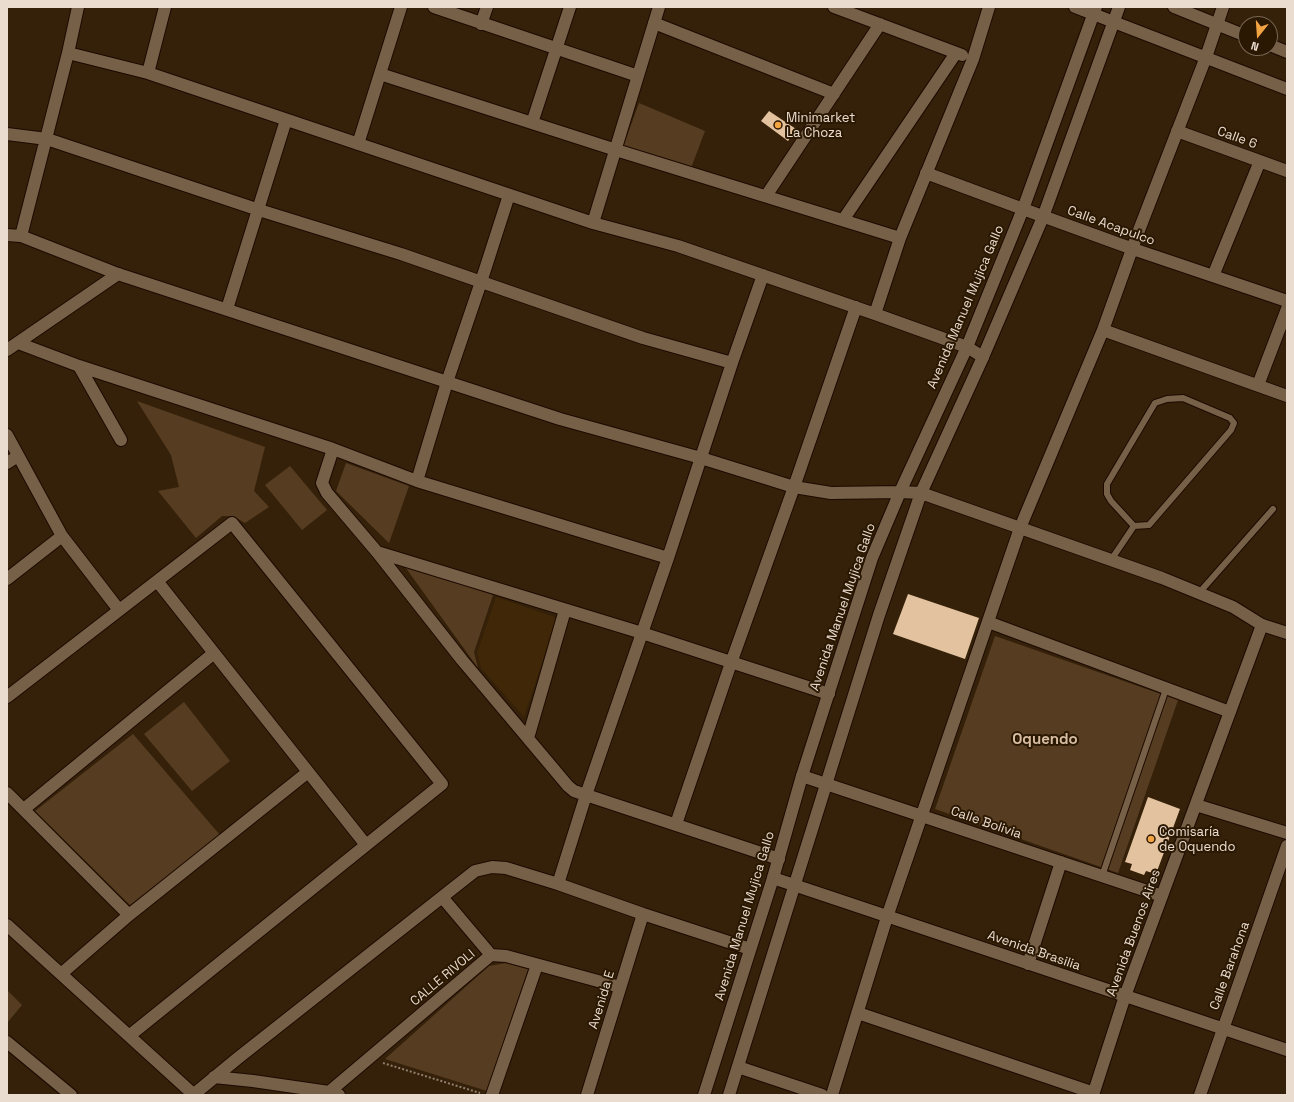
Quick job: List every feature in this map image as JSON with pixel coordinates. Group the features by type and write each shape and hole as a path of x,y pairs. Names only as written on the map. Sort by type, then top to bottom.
{"street":[{"path":"21,236 47,139 78,7"},
{"path":"148,73 165,7"},
{"path":"358,144 401,7"},
{"path":"434,7 638,76"},
{"path":"481,24 487,7"},
{"path":"532,123 570,7"},
{"path":"593,223 659,7"},
{"path":"834,7 973,59"},
{"path":"875,314 900,238 973,59 989,7"},
{"path":"1075,7 1095,11 1114,22 1287,88"},
{"path":"729,1095 879,615 921,493 983,357 1043,216 1119,7"},
{"path":"1174,7 1238,33"},
{"path":"832,1095 888,917 1020,528 1103,330 1132,249 1206,58 1223,7"},
{"name":"Avenida Manuel Mujica Gallo","path":"704,1095 779,859 802,776 872,558 900,492 967,347 1022,210 1095,11"},
{"path":"654,23 834,94"},
{"path":"766,196 880,24"},
{"path":"843,220 956,53"},
{"path":"68,54 148,73 593,223 678,246 967,347 983,357"},
{"path":"380,74 616,150 900,238"},
{"path":"227,309 286,120"},
{"name":"Calle 6","path":"1177,131 1287,171"},
{"path":"7,134 47,139 259,210 401,254 643,338 732,363"},
{"path":"1213,276 1260,161"},
{"name":"Calle Acapulco","path":"926,172 1022,210 1287,301"},
{"path":"417,481 447,382 509,195"},
{"path":"7,234 21,236 118,274 560,419 701,458 794,487 831,493 921,493 1162,578 1234,607 1262,625 1287,632"},
{"path":"7,350 118,274"},
{"path":"558,884 586,795 668,558 732,363 763,275"},
{"path":"676,824 856,307"},
{"path":"1258,385 1287,309"},
{"path":"40,328 37,342 39,349 45,354"},
{"path":"1103,330 1287,396"},
{"path":"18,343 79,366 332,449 417,481 668,558"},
{"path":"79,366 121,440"},
{"path":"7,435 62,536 119,610"},
{"path":"332,449 322,483 327,493 377,552 462,660 568,786 574,791 779,859"},
{"path":"7,463 18,456"},
{"path":"7,698 232,523 442,784 129,1036"},
{"path":"7,579 62,536"},
{"path":"377,552 642,633 829,694"},
{"path":"157,581 366,846"},
{"path":"528,738 566,610"},
{"path":"988,622 1230,712"},
{"name":"Avenida Buenos Aires","path":"1094,1094 1125,996 1262,625"},
{"path":"24,809 214,652"},
{"path":"60,974 130,915 308,772"},
{"name":"Calle Bolivia","path":"802,776 1162,896"},
{"path":"7,793 130,915"},
{"path":"1196,805 1287,834"},
{"name":"Calle Barahona","path":"1200,1095 1287,846"},
{"path":"1028,964 1061,862"},
{"path":"7,925 193,1095 475,871 492,867 506,868 750,949"},
{"name":"Avenida Brasilia","path":"773,878 1287,1050"},
{"path":"442,897 492,955"},
{"name":"Avenida E","path":"587,1095 643,914"},
{"name":"CALLE RIVOLI","path":"334,1094 369,1058 492,955 506,956 620,987"},
{"path":"492,1095 537,965"},
{"path":"858,1013 1094,1094"},
{"path":"7,1042 71,1095"},
{"path":"738,1066 822,1095"},
{"path":"214,1077 253,1081 334,1094"}],"lane":[{"path":"1183,398 1230,418 1234,423 1231,430 1149,525 1134,526 1111,501 1107,494 1107,484 1155,403 1167,399 1183,398"},
{"path":"1199,593 1274,510"},
{"path":"1110,560 1134,526"},
{"path":"1102,876 1166,689"}],"path":[{"path":"369,1058 485,1095"}],"shaded area":[{"path":"639,103 705,131 691,168 623,147"},
{"path":"137,401 265,447 254,491 269,507 245,523 233,516 222,516 196,538 158,491 179,487 171,455"},
{"path":"346,463 409,486 389,543 336,491"},
{"path":"290,466 327,510 302,530 265,485"},
{"path":"403,564 493,595 474,652 478,668"},
{"path":"496,597 557,618 524,717 481,668 477,653"},
{"path":"995,636 1178,700 1118,873 935,809"},
{"path":"184,702 230,761 192,791 144,734"},
{"path":"133,734 220,835 130,905 35,811"},
{"path":"506,963 528,969 487,1091 385,1059 489,966"},
{"path":"7,990 22,1005 7,1023"}],"building":[{"name":"Minimarket La Choza","path":"769,111 796,129 788,141 761,121"},
{"path":"908,594 979,618 965,659 893,634"},
{"name":"Comisaría de Oquendo","path":"1148,797 1180,809 1156,874 1146,871 1144,875 1130,870 1132,864 1125,862"}],"place":[{"name":"Minimarket La Choza","path":"778,125"},
{"name":"Comisaría de Oquendo","path":"1151,839"}],"district":[{"name":"Oquendo","path":"1045,740"}]}
